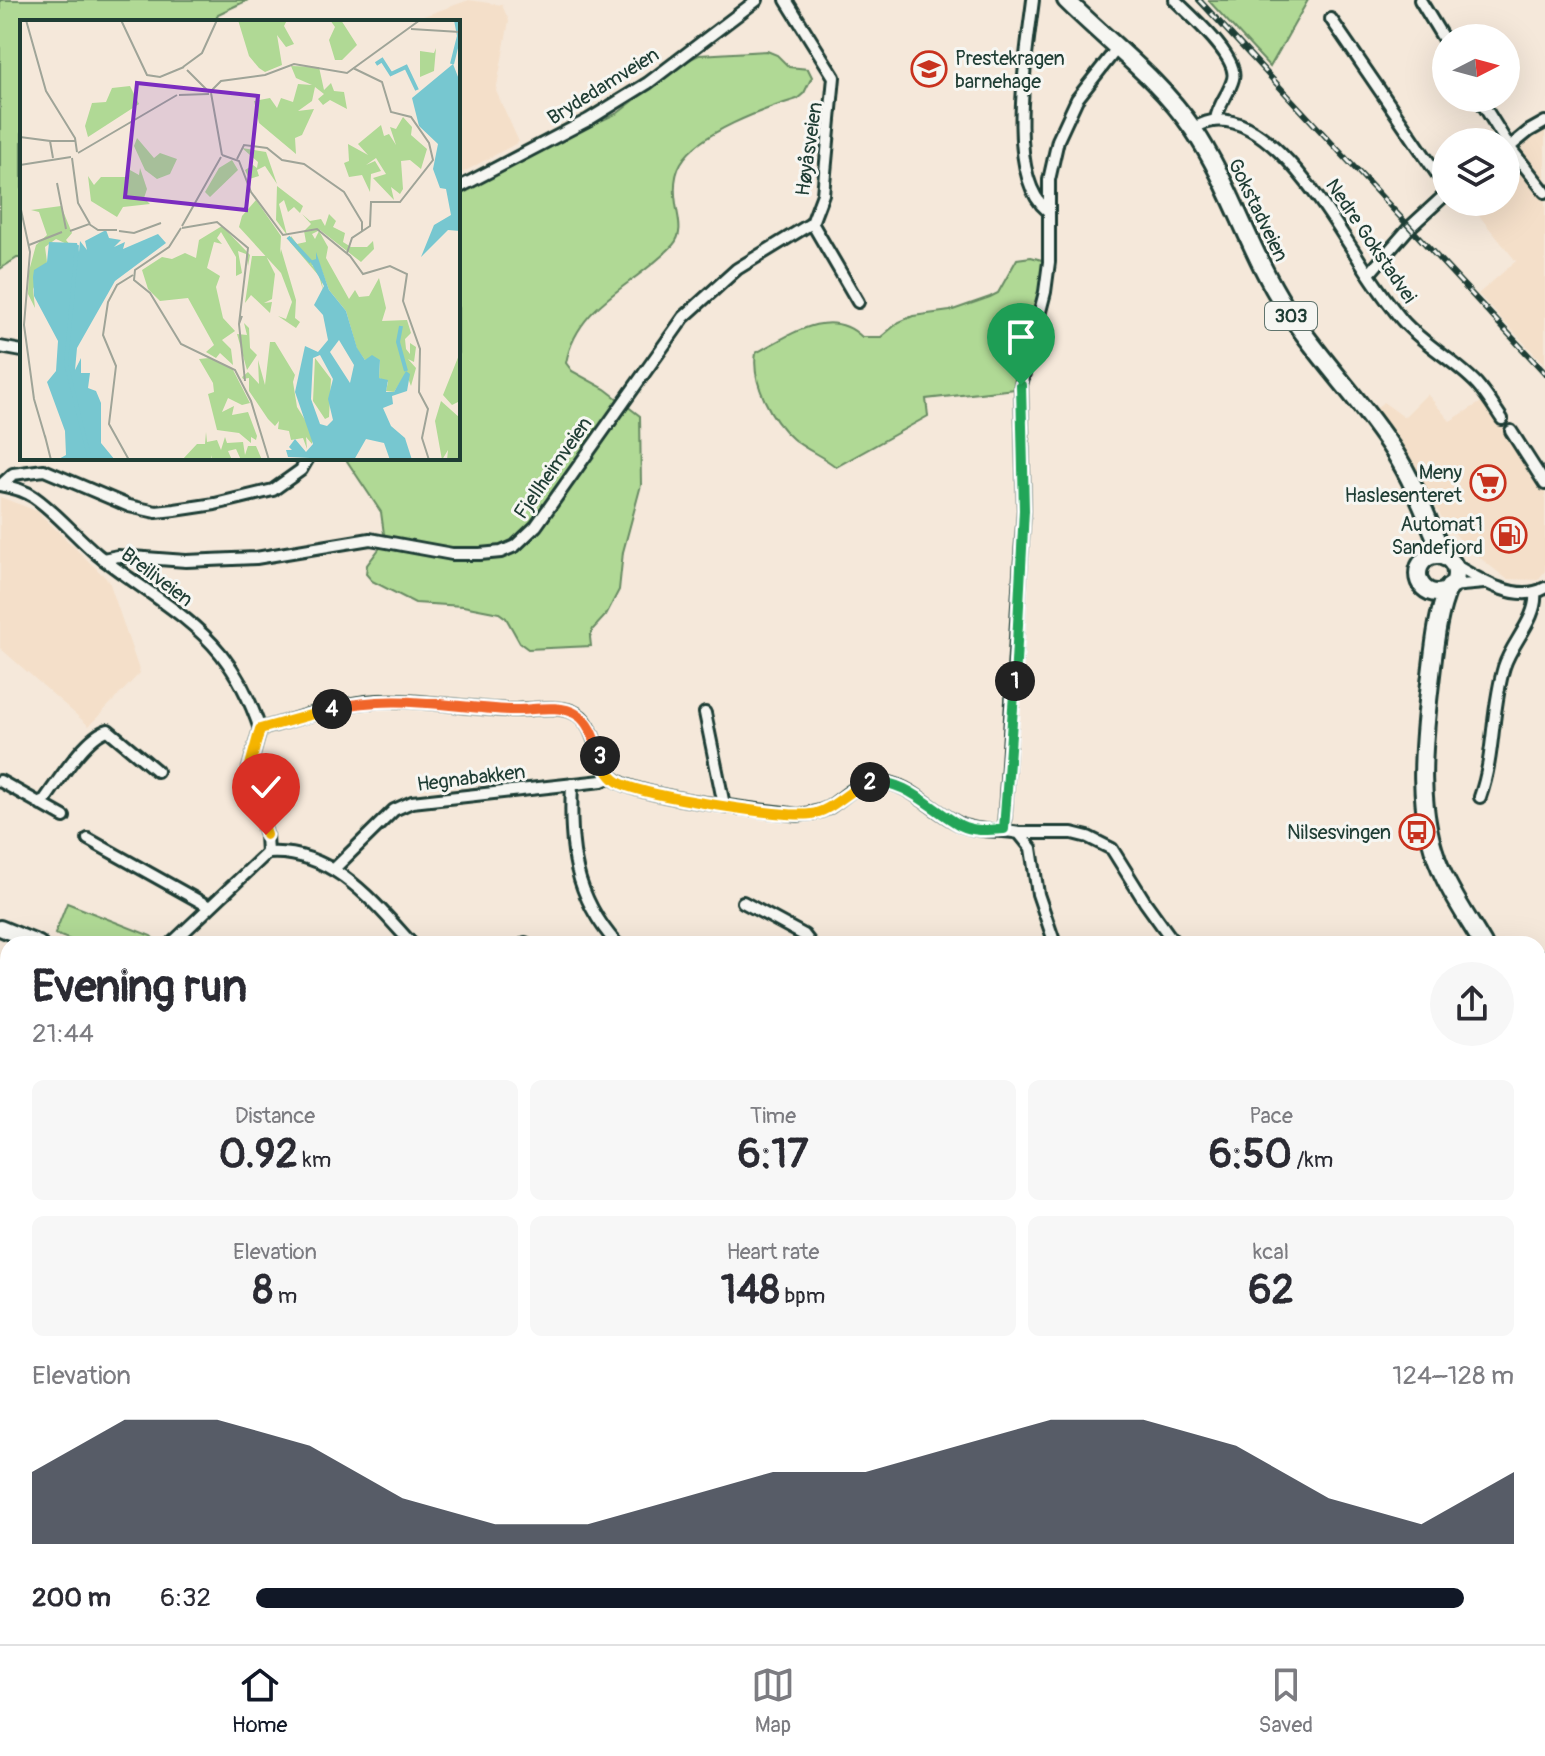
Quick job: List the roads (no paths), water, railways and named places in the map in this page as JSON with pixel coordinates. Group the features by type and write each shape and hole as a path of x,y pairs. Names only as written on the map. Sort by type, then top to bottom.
{"main road":[{"name":"Gokstadveien","path":"1066,0 1162,90 1193,129 1286,309 1396,455 1422,500 1449,560"},
{"name":"Gokstadveien","path":"1396,455 1423,525 1423,560"},
{"path":"1423,560 1433,555 1449,560"},
{"name":"303","path":"1423,560 1418,576 1429,602 1434,656"},
{"name":"303","path":"1449,560 1455,575 1444,600 1434,656 1423,756 1424,805 1435,854 1447,885 1478,936"},
{"path":"1422,586 1437,592 1450,586"},
{"name":"303","path":"1460,906 1488,936"},
{"path":"0,928 20,936"}],"street":[{"name":"Brydedamveien","path":"460,187 588,120 648,83 757,0"},
{"name":"Høyåsveien","path":"786,0 834,77 823,194 812,223 858,302"},
{"path":"1033,0 1021,118 1022,154 1037,202 1047,210"},
{"path":"1175,0 1223,51 1233,67 1233,80 1216,119 1193,129"},
{"path":"1420,0 1435,24"},
{"path":"1331,19 1432,167"},
{"path":"1004,829 1024,510 1021,385 1045,292 1049,262 1049,180 1058,140 1077,99 1118,47"},
{"name":"Nedre Gokstadvei","path":"1216,119 1240,125 1295,166 1326,205 1386,300 1415,334 1474,381 1502,419"},
{"path":"1520,139 1545,122"},
{"path":"1520,163 1545,192"},
{"path":"1369,274 1432,207"},
{"name":"Fjellheimveien","path":"103,559 118,556 186,561 256,558 370,539 452,554 501,552 515,546 536,526 684,317 737,269 812,223"},
{"path":"0,347 20,351"},
{"path":"1511,431 1545,484"},
{"path":"0,485 13,474 44,470 129,506 156,512 215,504 273,490 301,470 307,460"},
{"name":"Breiliveien","path":"0,485 33,496 103,559 193,626 220,652 244,689 260,729"},
{"path":"1449,560 1486,583 1522,593 1540,590 1532,614 1516,638 1503,668 1488,772 1480,797"},
{"path":"1450,586 1486,583"},
{"path":"267,853 266,835 249,769 260,729 367,702 417,701 510,710 563,709 579,715 590,730 611,777 622,784 647,791 798,815 815,814 861,785 887,782 961,826 1019,833 1072,833 1088,837 1112,849 1169,936"},
{"path":"705,713 724,805"},
{"path":"41,805 81,751 102,731 108,730 157,771"},
{"name":"Hegnabakken","path":"335,868 394,810 404,805 421,800 602,781 611,777"},
{"path":"0,781 64,817"},
{"path":"572,784 572,832 577,878 594,912 611,936"},
{"path":"1019,833 1031,848 1038,894 1052,936"},
{"path":"88,839 208,906"},
{"path":"179,936 267,853 290,855 335,868 368,896 405,936"},
{"path":"743,902 803,936"}],"railway":[{"path":"1199,0 1545,373"}],"place":[{"name":"Prestekragen barnehage","path":"929,69"},
{"name":"Meny Haslesenteret","path":"1488,483"},
{"name":"Automat1 Sandefjord","path":"1509,535"},
{"name":"Nilsesvingen","path":"1417,832"}]}
